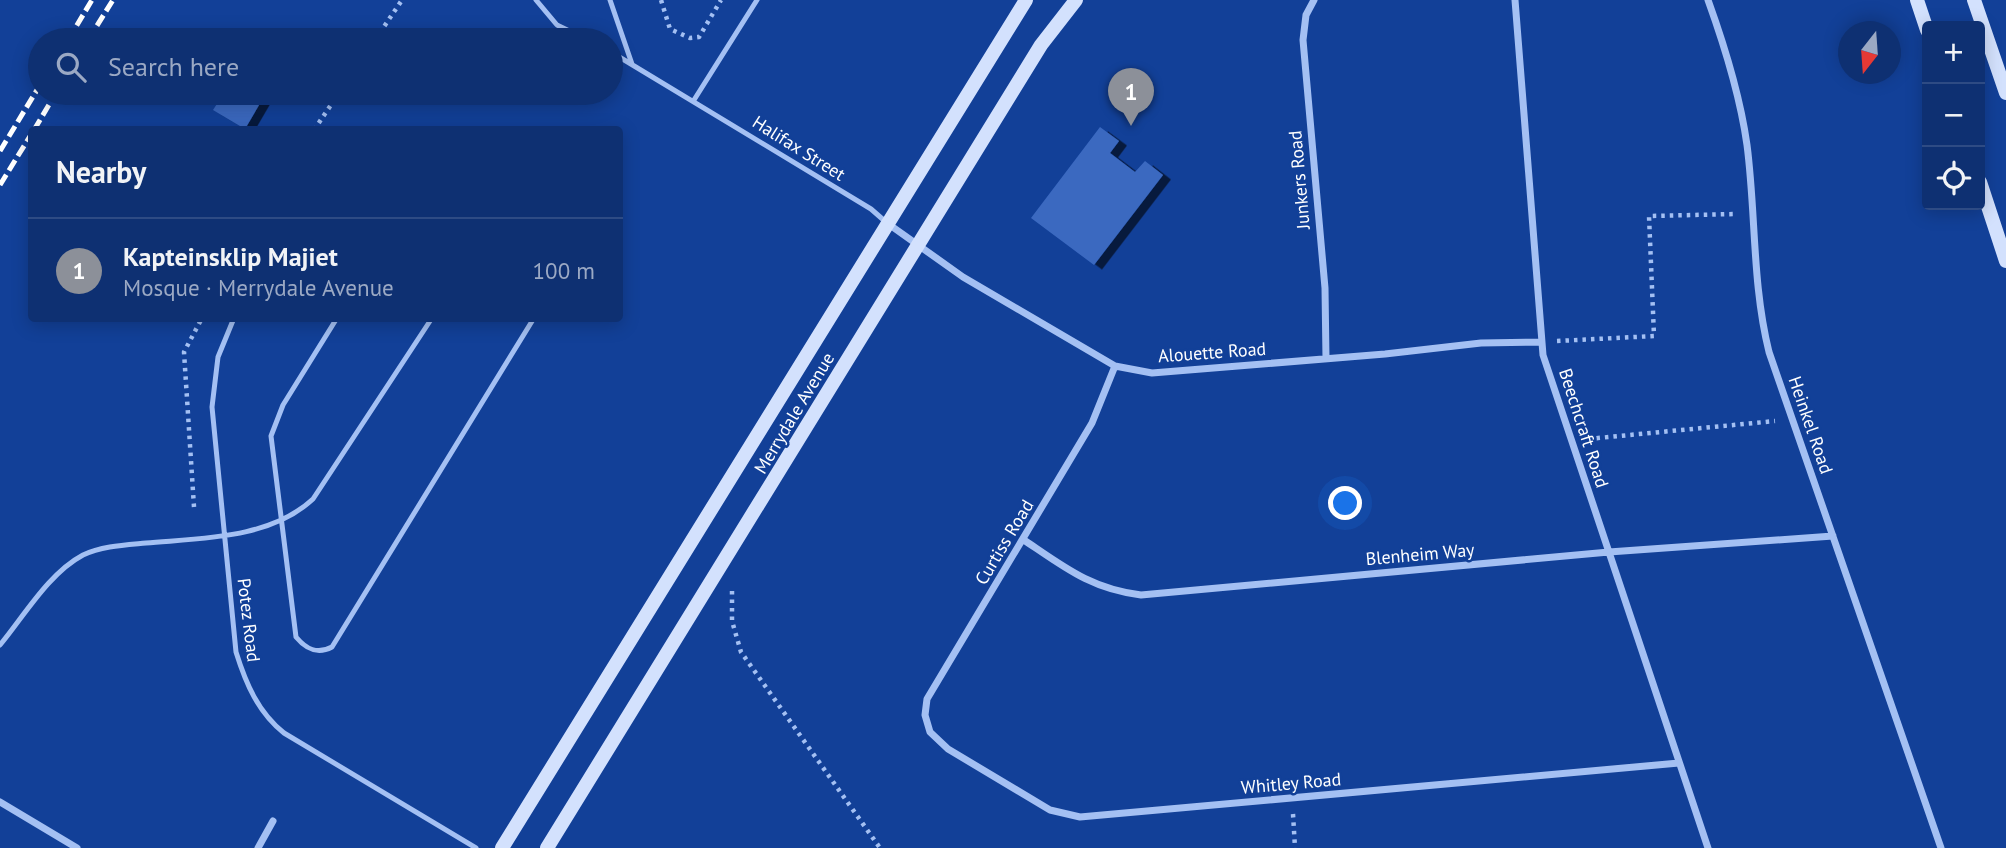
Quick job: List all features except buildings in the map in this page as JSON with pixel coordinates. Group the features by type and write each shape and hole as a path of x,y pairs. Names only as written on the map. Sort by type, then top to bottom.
{"street":[{"name":"Merrydale Avenue","path":"502,848 1026,0"},
{"name":"Merrydale Avenue","path":"547,848 1041,44 1076,0"},
{"name":"Junkers Road","path":"1314,0 1306,15 1303,40 1325,288 1326,359"},
{"name":"Beechcraft Road","path":"1515,0 1542,342 1554,392 1708,848"},
{"name":"Heinkel Road","path":"1708,0 1739,98 1747,147 1761,321 1941,848"},
{"path":"1917,0 1924,21"},
{"path":"1973,0 2006,93"},
{"path":"1985,197 2006,261"},
{"name":"Alouette Road","path":"887,223 963,277 1115,366 1152,373 1481,343 1542,342"},
{"name":"Curtiss Road","path":"930,732 925,715 927,698 1092,423 1115,366"},
{"name":"Blenheim Way","path":"1024,540 1086,582 1117,592 1141,595 1609,552 1833,536"},
{"name":"Whitley Road","path":"930,732 948,749 1063,815 1101,816 1679,763"},
{"path":"0,802 77,848"},
{"path":"258,848 273,821"}],"lane":[{"path":"536,0 557,24 564,28"},
{"path":"610,0 620,28"},
{"path":"694,100 757,0"},
{"path":"623,38 632,64"},
{"name":"Halifax Street","path":"623,59 871,209 887,223"},
{"name":"Potez Road","path":"232,322 218,357 212,407 236,652 246,685 265,715 284,733 476,848"},
{"path":"335,322 283,405 271,436 296,637 312,651 324,651 332,646 532,322"},
{"path":"0,645 60,572 83,555 113,546 226,535 282,520 313,499 429,322"}],"path":[{"path":"383,28 402,0"},
{"path":"661,0 670,29 690,38 699,37 721,0"},
{"path":"317,126 331,105"},
{"path":"1542,342 1654,335 1649,216 1751,214"},
{"path":"194,508 184,352 200,322"},
{"path":"1571,441 1793,419"},
{"path":"732,591 732,621 740,652 880,848"},
{"path":"1292,799 1295,848"}],"railway":[{"path":"75,28 92,0"},
{"path":"96,28 113,0"},
{"path":"0,151 28,105"},
{"path":"36,126 49,105"},
{"path":"0,185 28,140"}],"place":[{"name":"Kapteinsklip Majiet","path":"1131,126"}]}
